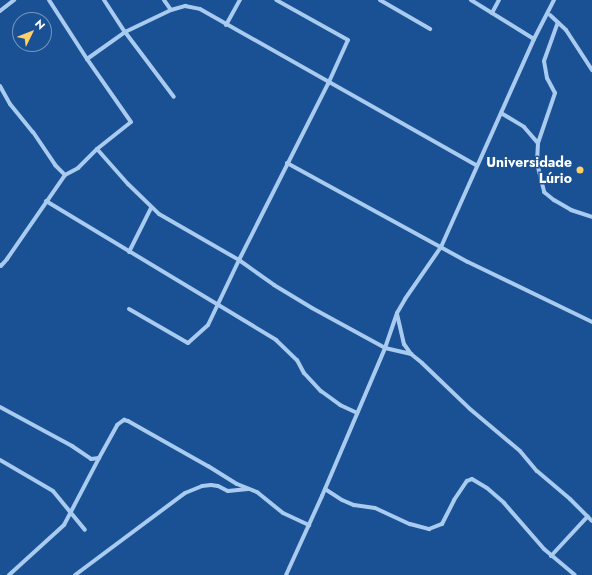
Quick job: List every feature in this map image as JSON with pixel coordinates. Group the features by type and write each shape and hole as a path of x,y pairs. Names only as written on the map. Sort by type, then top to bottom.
{"street":[{"path":"0,11 14,0"},
{"path":"0,265 2,266 65,175 78,168 97,149 131,122 87,59 49,0"},
{"path":"104,0 125,32 174,97"},
{"path":"164,0 171,10"},
{"path":"226,26 240,0"},
{"path":"129,309 188,343 208,325 287,163 328,84 348,40 276,0"},
{"path":"380,0 430,30"},
{"path":"471,0 534,39"},
{"path":"492,13 499,0"},
{"path":"286,575 309,526 385,348 397,313 441,247 534,39 554,0"},
{"path":"87,59 125,32 171,10 185,6 200,9 226,26 328,84 477,166"},
{"path":"550,15 566,30 592,70"},
{"path":"558,22 544,61 547,78 555,93 538,143 537,163 544,192 571,210 592,217"},
{"path":"0,86 10,104 30,127 55,165 65,175"},
{"path":"501,113 524,127 538,143"},
{"path":"97,149 151,208 239,260 274,285 385,348 411,354"},
{"path":"287,163 474,265 592,322"},
{"path":"46,201 276,340 297,360 304,374 321,391 340,405 357,413"},
{"path":"129,252 151,208"},
{"path":"397,313 404,344 411,354 520,451 537,471 592,520"},
{"path":"0,407 72,446 91,459 99,458"},
{"path":"9,575 64,525 115,428 124,420 208,466 237,484 250,488 283,512 309,526"},
{"path":"0,460 46,485 53,491 85,530"},
{"path":"325,489 354,506 375,508 410,524 429,529 442,524 454,500 467,481 472,479 487,488 504,503 551,556 575,575"},
{"path":"75,575 185,493 202,486 211,485 218,486 228,491 250,488"},
{"path":"551,556 588,516"}],"place":[{"name":"Universidade Lúrio","path":"580,170"}]}
